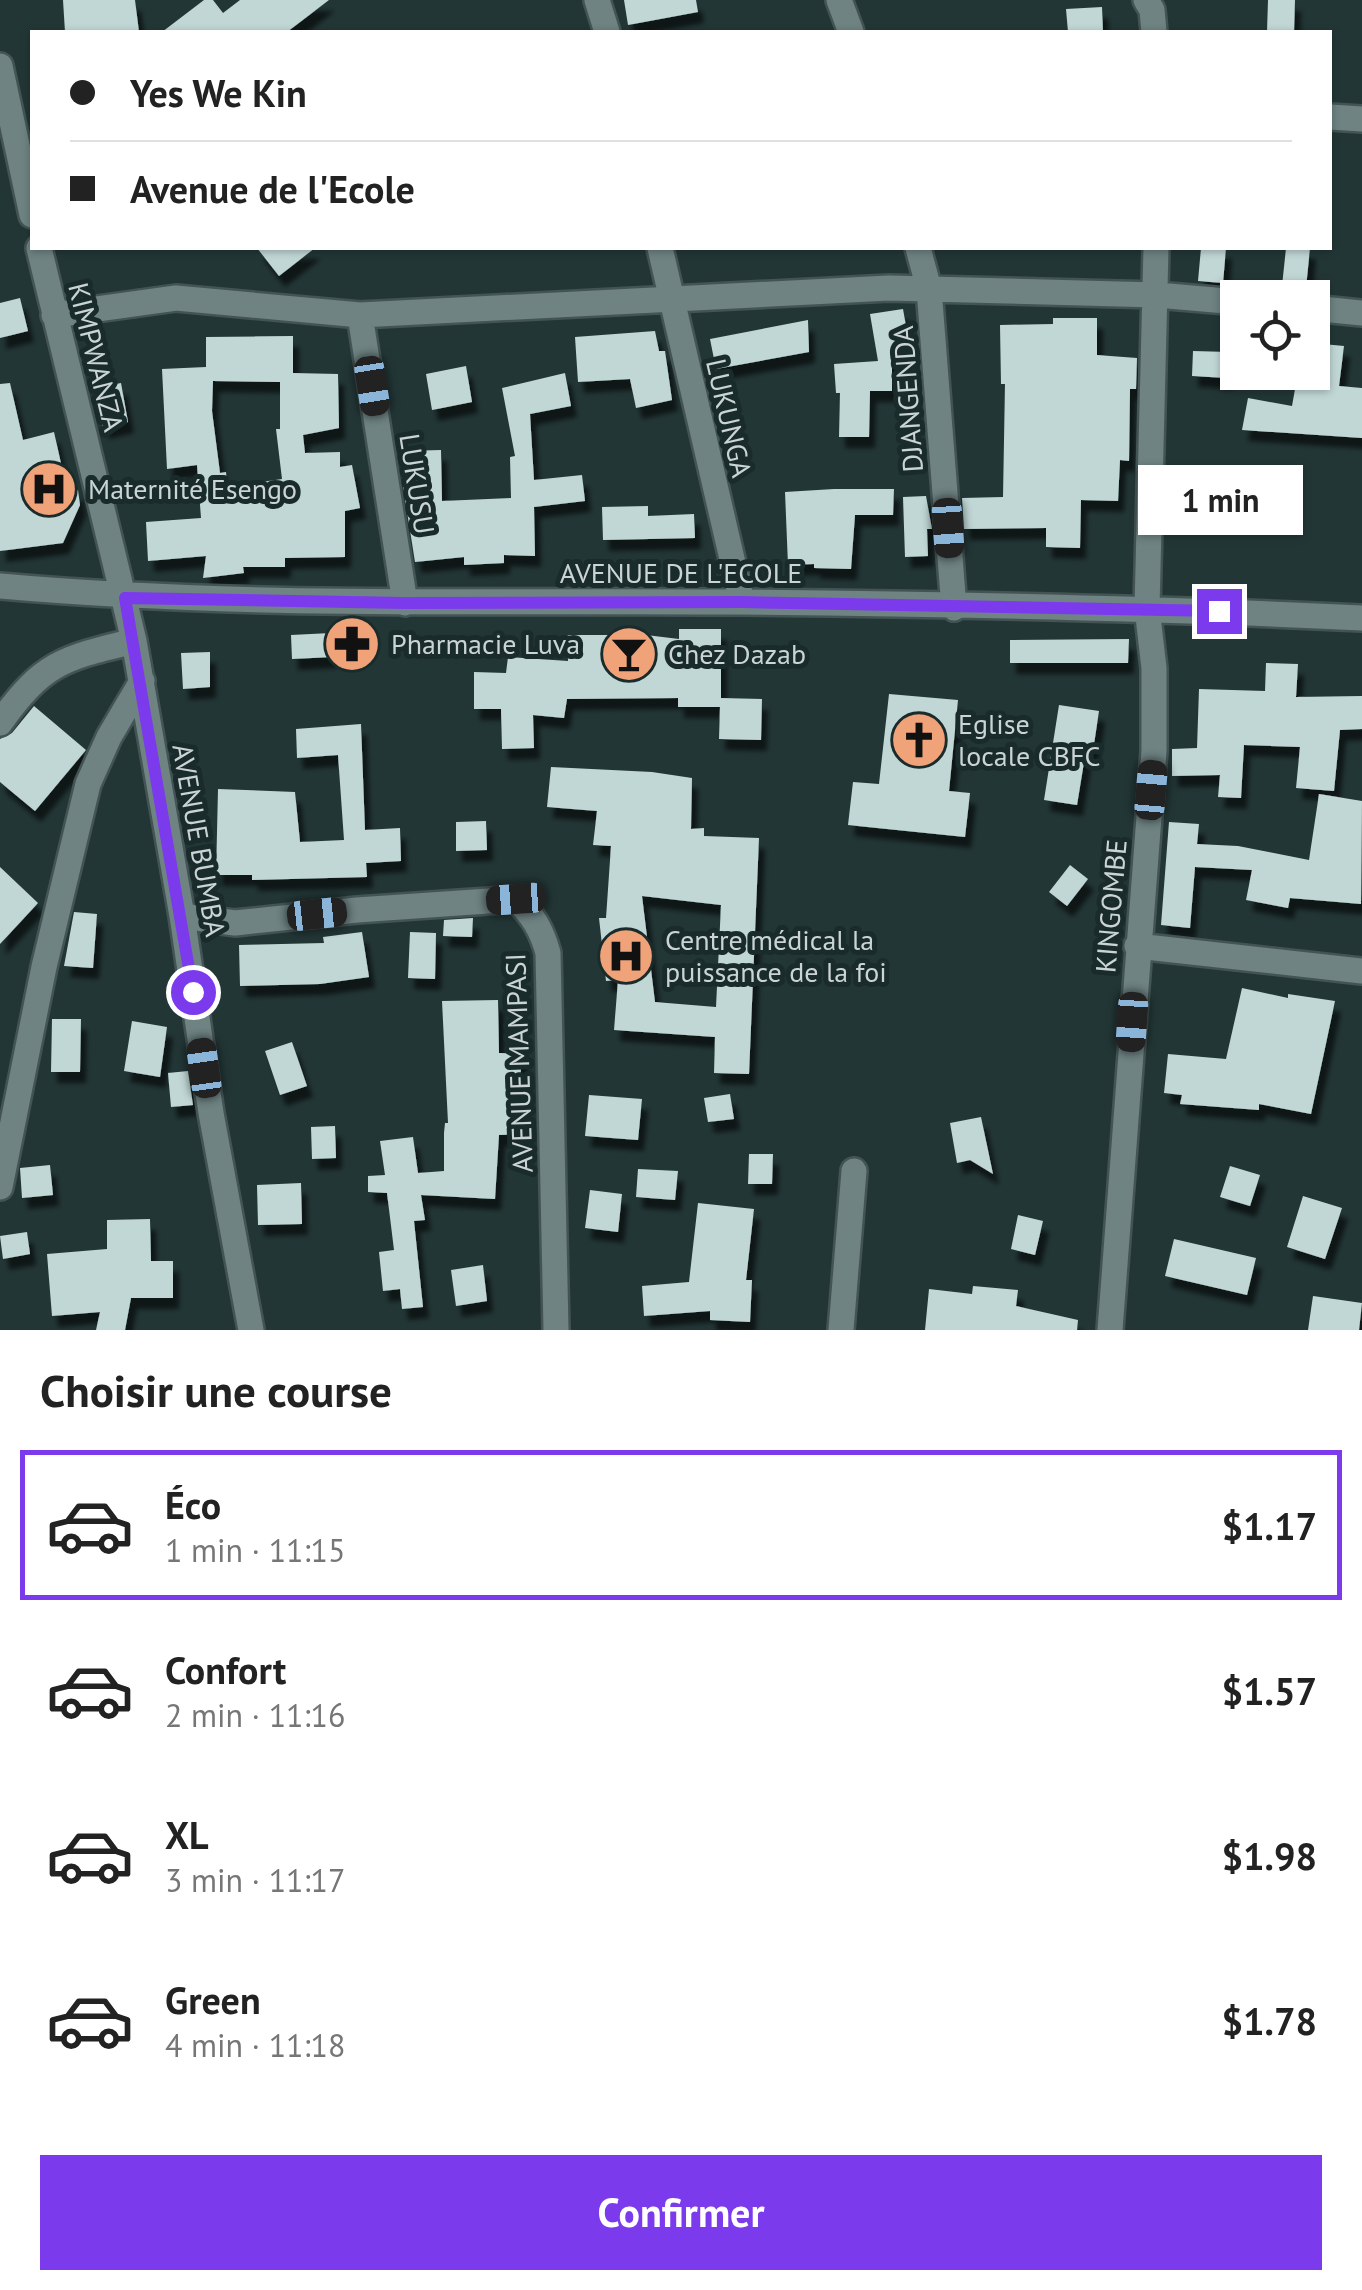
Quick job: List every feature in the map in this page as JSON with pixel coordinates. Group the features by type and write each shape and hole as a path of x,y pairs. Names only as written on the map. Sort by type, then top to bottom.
{"street":[{"path":"597,0 606,30"},
{"path":"839,0 850,30"},
{"path":"1146,0 1152,10 1154,30"},
{"path":"0,66 30,206"},
{"path":"1332,117 1362,119"},
{"name":"KIMPWANZA","path":"40,250 125,598"},
{"name":"LUKUNGA","path":"660,250 742,602"},
{"name":"DJANGENDA","path":"919,250 929,289 954,608"},
{"name":"KINGOMBE","path":"1110,1330 1154,751 1154,668 1148,608 1156,250"},
{"path":"54,314 176,298 360,314 929,289 1220,300"},
{"path":"1330,309 1362,312"},
{"name":"LUKUSU","path":"360,314 404,603"},
{"name":"AVENUE DE L'ECOLE","path":"0,586 125,598 1148,608 1362,618"},
{"name":"AVENUE BUMBA","path":"125,598 250,1330"},
{"path":"0,723 27,687 61,661 134,641"},
{"path":"0,1187 44,967 88,784 108,737 142,680"},
{"name":"AVENUE MAMPASI","path":"182,916 235,923 516,899 530,912 548,954 556,1330"},
{"path":"1138,946 1362,972"},
{"path":"841,1330 854,1170"}],"building":[{"path":"63,0 135,0 139,30 65,30"},
{"path":"204,0 213,0 223,13 240,0 329,0 290,30 165,30"},
{"path":"624,0 696,0 698,12 628,25"},
{"path":"1268,0 1295,0 1294,30 1267,30"},
{"path":"1102,7 1103,30 1068,30 1066,9"},
{"path":"259,250 312,250 279,276"},
{"path":"1201,250 1226,250 1220,283 1198,281"},
{"path":"1286,250 1310,250 1307,280 1283,280"},
{"path":"20,298 28,331 0,338 0,303"},
{"path":"903,309 912,360 892,363 892,391 870,391 869,437 839,437 840,393 836,393 834,364 878,361 870,314"},
{"path":"1053,318 1097,318 1097,355 1137,358 1136,389 1130,389 1129,461 1120,460 1118,501 1081,500 1080,548 1046,547 1046,528 964,529 962,498 1003,497 1005,384 1001,384 1000,325 1053,324"},
{"path":"808,320 809,352 716,369 710,339"},
{"path":"655,331 659,351 665,351 672,400 636,408 630,379 578,382 575,337"},
{"path":"293,336 293,373 338,374 339,428 303,435 305,453 340,452 340,467 352,465 360,508 345,511 345,557 285,558 285,567 243,567 244,573 203,578 206,556 148,561 146,522 201,518 197,465 167,469 162,369 206,367 206,337","holes":["213,381 280,382 280,429 276,429 282,479 227,487 226,472 220,473 212,411"]},
{"path":"1330,345 1344,346 1339,386 1362,388 1362,438 1242,430 1248,398 1292,406 1295,390 1330,390"},
{"path":"1193,351 1220,352 1220,378 1192,376"},
{"path":"466,366 472,402 432,410 426,374"},
{"path":"565,373 571,406 530,414 534,480 582,475 585,501 534,507 535,556 504,555 504,563 464,565 464,557 415,562 403,486 403,451 441,450 442,501 511,498 510,457 515,456 502,388"},
{"path":"10,383 23,440 54,432 67,490 78,490 80,505 63,543 0,551 0,384"},
{"path":"121,383 128,422 103,428 94,388"},
{"path":"1172,468 1213,468 1220,506 1171,505"},
{"path":"894,489 893,515 855,515 851,569 788,565 785,492"},
{"path":"926,496 932,529 927,529 928,556 905,557 903,497"},
{"path":"648,506 648,516 694,514 695,538 603,540 602,507"},
{"path":"679,629 721,629 721,698 762,699 761,740 719,739 720,707 678,707 678,698 567,699 564,718 533,715 534,748 502,749 501,709 474,709 474,672 506,673 508,657 568,661 567,635 613,635 613,631 679,639"},
{"path":"331,633 332,657 292,659 291,635"},
{"path":"1129,639 1128,663 1010,663 1010,640"},
{"path":"210,652 210,687 183,689 181,653"},
{"path":"1266,663 1298,664 1296,697 1362,696 1362,729 1340,730 1334,791 1296,788 1300,747 1244,745 1241,798 1218,797 1220,775 1172,776 1172,749 1197,748 1199,689 1265,691"},
{"path":"889,694 958,700 949,791 970,793 965,837 848,825 853,782 879,784"},
{"path":"1059,705 1099,711 1093,751 1086,750 1077,805 1044,800"},
{"path":"34,706 86,750 35,811 0,782 0,739 12,733"},
{"path":"361,724 365,830 400,828 401,861 366,863 367,877 252,880 252,875 216,875 218,789 295,792 300,842 344,840 338,755 297,758 296,729"},
{"path":"551,767 652,772 692,778 691,829 704,828 704,836 759,838 749,1074 714,1073 715,1037 614,1030 618,980 606,981 599,918 606,918 611,846 593,845 597,811 547,807","holes":["642,896 721,905 716,1007 655,1002"]},
{"path":"1319,794 1362,801 1361,904 1290,898 1288,908 1246,900 1252,870 1195,867 1190,928 1161,925 1169,822 1199,824 1197,844 1238,846 1309,860"},
{"path":"486,821 487,850 456,851 456,822"},
{"path":"1070,865 1088,879 1067,906 1049,892"},
{"path":"0,867 38,903 0,944"},
{"path":"74,912 97,914 93,968 64,966"},
{"path":"473,918 472,937 443,936 444,920"},
{"path":"362,932 369,977 320,984 240,986 239,945 324,943 323,937"},
{"path":"410,932 436,933 435,979 408,978"},
{"path":"1242,988 1288,998 1288,994 1335,1001 1311,1114 1259,1104 1259,1110 1180,1104 1182,1095 1164,1093 1168,1054 1226,1059"},
{"path":"498,1000 499,1053 522,1054 518,1110 525,1110 526,1134 499,1135 495,1199 421,1195 425,1220 414,1221 423,1307 402,1309 400,1289 383,1291 379,1252 394,1250 387,1193 368,1192 368,1176 385,1175 380,1141 413,1137 418,1173 444,1171 444,1133 448,1123 442,1001"},
{"path":"52,1019 81,1019 80,1072 51,1072"},
{"path":"132,1021 167,1027 160,1077 124,1071"},
{"path":"292,1042 307,1086 280,1095 265,1051"},
{"path":"188,1071 193,1105 171,1107 168,1073"},
{"path":"730,1094 734,1119 708,1122 704,1098"},
{"path":"589,1095 642,1099 638,1140 585,1136"},
{"path":"981,1117 993,1174 970,1160 957,1163 950,1123"},
{"path":"335,1126 336,1158 312,1159 311,1127"},
{"path":"749,1154 773,1154 772,1184 748,1184"},
{"path":"50,1165 53,1195 22,1198 20,1168"},
{"path":"1230,1166 1260,1175 1250,1206 1220,1197"},
{"path":"638,1169 678,1171 675,1200 636,1197"},
{"path":"301,1183 302,1224 258,1225 257,1185"},
{"path":"590,1190 622,1194 618,1232 585,1228"},
{"path":"1303,1196 1342,1208 1325,1259 1287,1247"},
{"path":"698,1203 754,1209 746,1280 752,1280 750,1322 710,1320 710,1311 644,1316 642,1286 689,1282"},
{"path":"1018,1215 1043,1221 1035,1255 1011,1249"},
{"path":"150,1219 151,1261 173,1261 173,1298 131,1298 125,1330 96,1330 100,1312 52,1316 47,1254 107,1249 107,1220"},
{"path":"27,1232 30,1254 3,1259 0,1236"},
{"path":"1174,1239 1256,1258 1247,1295 1165,1276"},
{"path":"483,1265 487,1301 456,1306 451,1270"},
{"path":"973,1286 1018,1290 1016,1306 1078,1320 1077,1330 925,1330 929,1289 972,1294"},
{"path":"1313,1296 1362,1303 1359,1330 1308,1330"}],"place":[{"name":"Maternité Esengo","path":"49,489"},
{"name":"Pharmacie Luva","path":"352,644"},
{"name":"Chez Dazab","path":"629,654"},
{"name":"Eglise locale CBFC","path":"919,740"},
{"name":"Centre médical la puissance de la foi","path":"626,956"}],"route":[{"path":"193,992 125,598 404,603 742,602 1219,611"}]}
